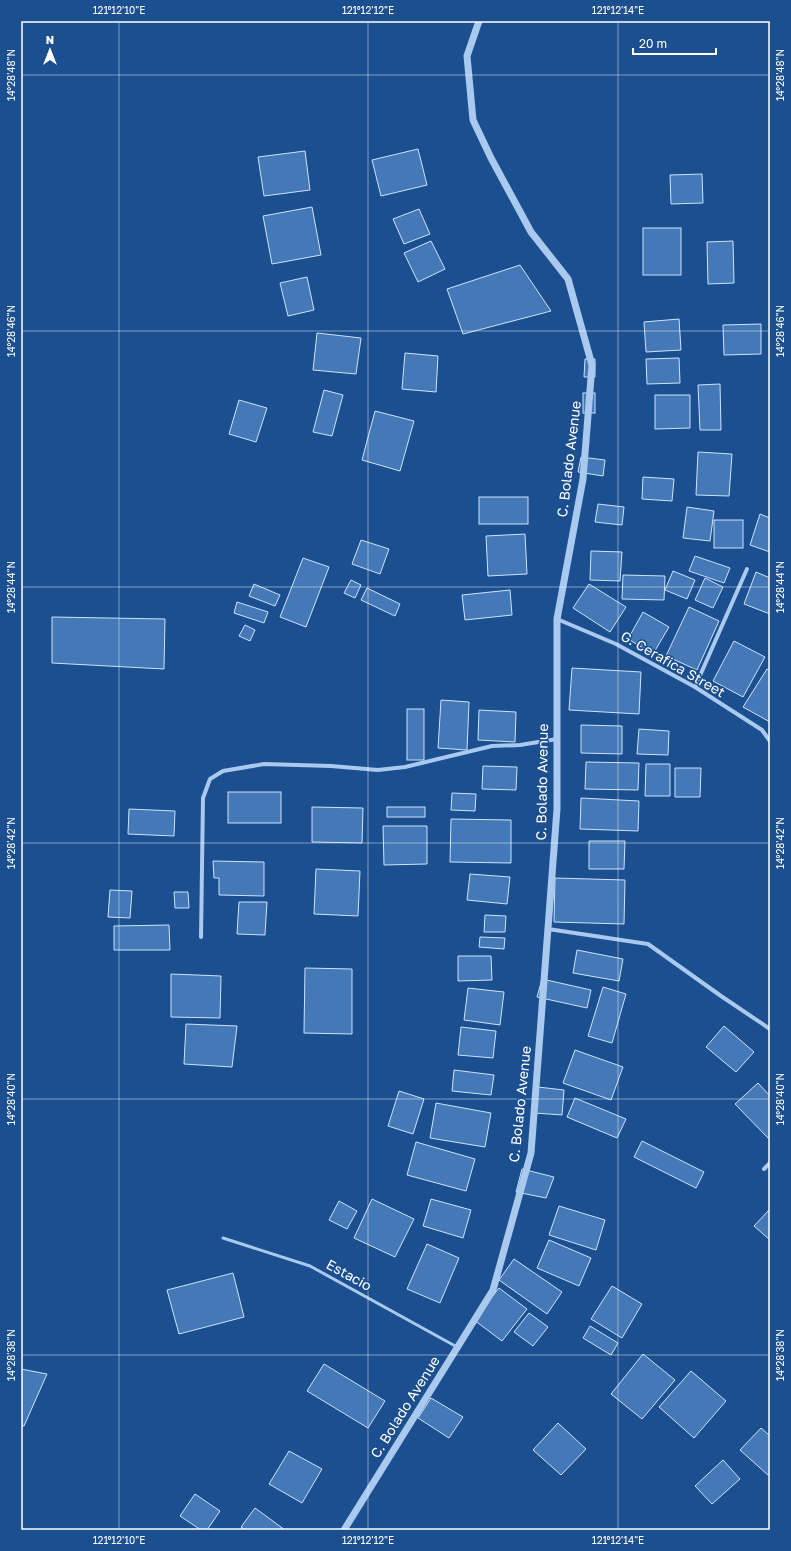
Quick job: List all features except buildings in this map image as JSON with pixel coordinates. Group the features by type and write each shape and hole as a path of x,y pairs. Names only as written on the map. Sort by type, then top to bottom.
{"street":[{"name":"C. Bolado Avenue","path":"344,1530 494,1290 531,1153 557,809 557,619 583,479 592,365 568,279 531,232 491,158 473,120 467,56 479,21"},
{"path":"695,687 747,569"},
{"name":"G. Cerafica Street","path":"557,619 616,644 695,687 762,730 770,741"},
{"path":"201,937 203,798 210,779 223,771 264,764 331,766 378,770 405,767 492,746 520,745 557,739"},
{"path":"548,929 648,944 770,1029"},
{"path":"764,1169 770,1163"}],"lane":[{"name":"Estacio","path":"223,1238 310,1266 457,1347"}]}
